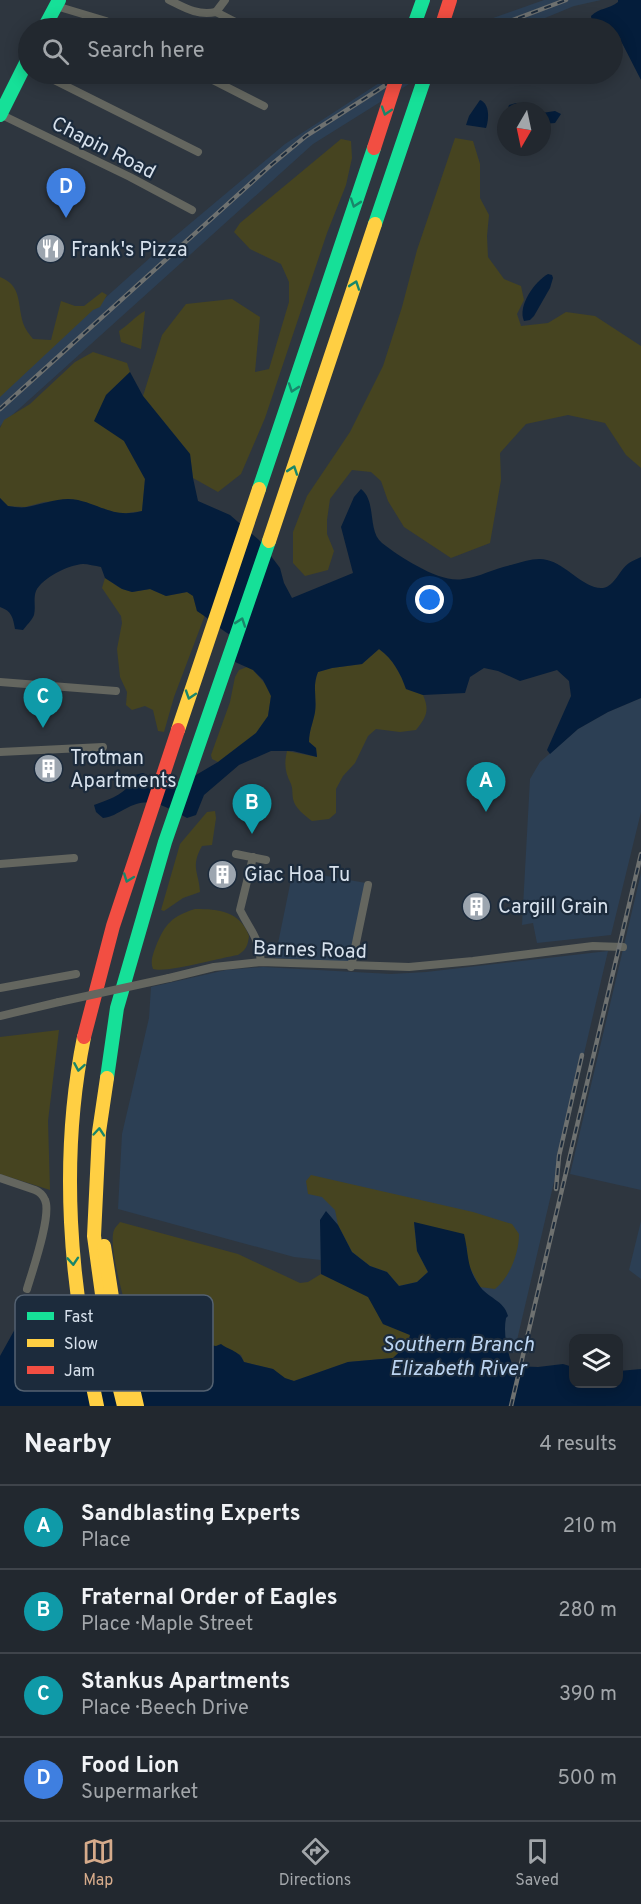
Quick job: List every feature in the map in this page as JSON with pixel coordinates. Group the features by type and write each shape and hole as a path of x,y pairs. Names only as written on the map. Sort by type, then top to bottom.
{"main road":[{"path":"417,18 423,0"},
{"path":"444,18 450,0"},
{"path":"50,18 58,3"},
{"path":"0,114 18,81"},
{"path":"77,1295 73,1258 70,1174 77,1078 90,1006 101,963 395,84"},
{"path":"107,1295 94,1236 95,1190 100,1122 117,1008 165,842 223,678 423,84"},
{"path":"94,1391 97,1406"},
{"path":"120,1391 124,1406"},
{"path":"133,1391 137,1406"}],"street":[{"path":"169,0 196,13 216,12 228,18"},
{"path":"216,12 225,0"},
{"path":"58,3 98,18"},
{"path":"62,84 198,152"},
{"path":"221,84 264,106"},
{"name":"Chapin Road","path":"0,114 192,210"},
{"path":"0,682 116,691"},
{"path":"0,752 102,747"},
{"path":"236,854 267,860"},
{"path":"253,857 240,910 255,933 260,947 261,962"},
{"path":"0,864 74,858"},
{"path":"351,967 368,885"},
{"name":"Barnes Road","path":"0,1016 214,967 261,962 351,967 409,967 593,946 623,946"},
{"path":"0,988 76,974"},
{"path":"0,1178 35,1190 43,1196 46,1203 44,1226 27,1289"}],"shaded area":[{"path":"544,0 601,0 574,6 545,18 493,18"},
{"path":"378,84 409,84 313,144 0,426 0,392 161,248 285,144"},
{"path":"455,138 473,141 480,164 480,198 489,215 488,257 504,279 521,286 524,300 517,314 521,326 548,323 566,312 595,316 641,346 641,468 626,455 605,423 568,415 526,424 500,453 501,480 490,543 451,558 404,527 388,501 381,481 371,472 352,470 330,499 327,534 334,551 328,570 305,576 293,563 293,532 307,496 350,432 383,366 417,250"},
{"path":"341,139 351,141 352,158 346,185 327,233 265,418 241,474 218,492 193,478 190,454 143,396 162,335 186,304 232,299 260,317 255,372 269,369 289,302 289,282 281,264 250,249 234,232 240,223"},
{"path":"0,277 12,285 18,295 23,323 33,339 51,340 61,301 75,306 84,306 102,292 107,295 100,307 93,310 0,397"},
{"path":"145,311 141,349 121,342 119,331"},
{"path":"93,352 127,363 130,372 106,395 124,441 145,479 142,511 120,514 76,500 44,502 25,507 7,506 0,498 0,428 4,420 30,404 75,362"},
{"path":"105,578 120,588 132,592 150,589 166,596 187,592 193,595 197,611 205,615 174,697 164,732 158,731 153,710 145,706 132,710 126,705 127,692 120,677 117,649 122,623 121,616 102,588"},
{"path":"379,649 396,667 406,689 423,695 426,705 424,717 416,730 400,732 376,729 368,736 355,763 343,776 336,789 336,813 329,819 312,821 300,811 294,802 292,786 287,776 287,751 317,757 316,748 309,742 315,712 315,682 318,672 362,664"},
{"path":"247,667 253,670 268,687 271,696 268,716 256,733 218,762 212,759 211,755 230,702 235,677 239,670"},
{"path":"641,698 641,812 611,935 537,943 533,923 522,925 530,779 540,762 578,729 608,712"},
{"path":"215,811 212,845 202,846 196,859 200,892 183,898 164,911 161,910 180,844 207,812"},
{"path":"293,870 366,883 350,963 275,958"},
{"path":"641,873 641,1190 570,1174"},
{"path":"195,909 220,911 234,916 249,936 245,949 238,955 194,965 153,969 153,955 166,926 180,915"},
{"path":"608,951 514,1353 330,1261 294,1257 118,1209 122,1134 149,1018 151,987 226,970 263,967 391,974"},
{"path":"59,1030 48,1121 50,1190 0,1174 0,1037"},
{"path":"311,1175 473,1212 512,1224 519,1234 513,1264 495,1289 480,1287 467,1262 467,1247 437,1229 414,1223 417,1251 428,1272 417,1282 399,1286 387,1272 370,1266 352,1252 338,1225 335,1210 322,1197 308,1194 306,1181"},
{"path":"641,1221 641,1279 629,1270"},
{"path":"120,1222 238,1254 300,1283 308,1282 321,1274 369,1297 383,1324 410,1335 408,1344 393,1358 348,1362 294,1381 285,1379 273,1369 244,1362 241,1355 213,1346 213,1295 123,1295 113,1248 114,1230"}],"water":[{"path":"618,0 641,0 641,80 623,45 623,18 591,18 598,11"},
{"path":"480,100 487,108 486,128 466,125 469,116"},
{"path":"551,112 561,114 555,123 551,123"},
{"path":"548,274 553,278 550,288 534,316 524,321 523,308 528,294"},
{"path":"130,372 143,396 190,454 198,501 230,515 259,540 280,568 284,583 292,598 353,573 341,527 354,497 361,489 369,501 377,538 410,562 444,577 469,578 505,566 543,559 554,562 589,585 603,588 611,584 629,563 641,557 641,698 608,712 578,729 550,754 547,750 571,696 569,681 557,670 520,681 498,671 484,668 470,677 465,693 423,695 406,689 396,667 379,649 362,664 318,672 315,682 315,712 309,742 316,748 317,757 293,751 271,751 239,765 204,795 196,815 187,818 164,806 142,803 103,818 96,812 94,805 124,791 135,775 143,773 168,784 179,785 218,762 256,733 268,716 271,696 263,680 253,670 235,662 234,637 197,611 193,596 187,592 166,596 150,589 132,592 122,589 105,578 101,567 83,564 56,573 39,586 35,594 34,615 23,630 15,629 11,615 0,607 0,498 8,506 18,507 72,499 116,512 142,511 145,479 124,441 94,421 106,395"},
{"name":"Southern Branch Elizabeth River","path":"326,1211 338,1225 352,1252 370,1266 387,1272 399,1286 417,1282 428,1272 417,1251 414,1222 464,1234 470,1266 475,1278 482,1289 503,1306 508,1316 505,1336 513,1366 538,1367 563,1364 569,1366 569,1388 623,1388 623,1371 641,1369 641,1406 0,1406 0,1356 15,1329 15,1391 213,1391 213,1346 221,1344 237,1353 244,1362 273,1369 285,1378 294,1381 348,1362 393,1358 408,1344 410,1335 383,1324 368,1297 321,1274 320,1220"}],"railway":[{"path":"518,18 566,0"},
{"path":"0,409 271,165 306,136 387,84"},
{"path":"511,1406 641,854"},
{"path":"556,1189 559,1156 582,1055"}],"traffic: fast":[{"path":"49,18 59,0"},
{"path":"417,18 423,0"},
{"path":"0,115 18,79"},
{"path":"375,224 423,84"},
{"path":"259,489 374,148"},
{"path":"107,1078 117,1008 165,842 269,541"}],"traffic: slow":[{"path":"269,541 375,224"},
{"path":"178,730 259,489"},
{"path":"78,1295 71,1222 70,1176 76,1083 84,1037"},
{"path":"102,1295 94,1236 99,1132 107,1078"},
{"path":"104,1246 112,1295"},
{"path":"94,1391 97,1406"},
{"path":"120,1391 124,1406"},
{"path":"134,1391 137,1406"}],"traffic: jam":[{"path":"444,18 450,0"},
{"path":"374,148 395,84"},
{"path":"84,1037 113,926 178,730"}],"place":[{"name":"Food Lion","path":"66,218"},
{"name":"Frank's Pizza","path":"50,249"},
{"name":"Stankus Apartments","path":"43,728"},
{"name":"Trotman Apartments","path":"49,769"},
{"name":"Sandblasting Experts","path":"486,812"},
{"name":"Fraternal Order of Eagles","path":"252,834"},
{"name":"Giac Hoa Tu","path":"223,874"},
{"name":"Cargill Grain","path":"477,906"}]}
